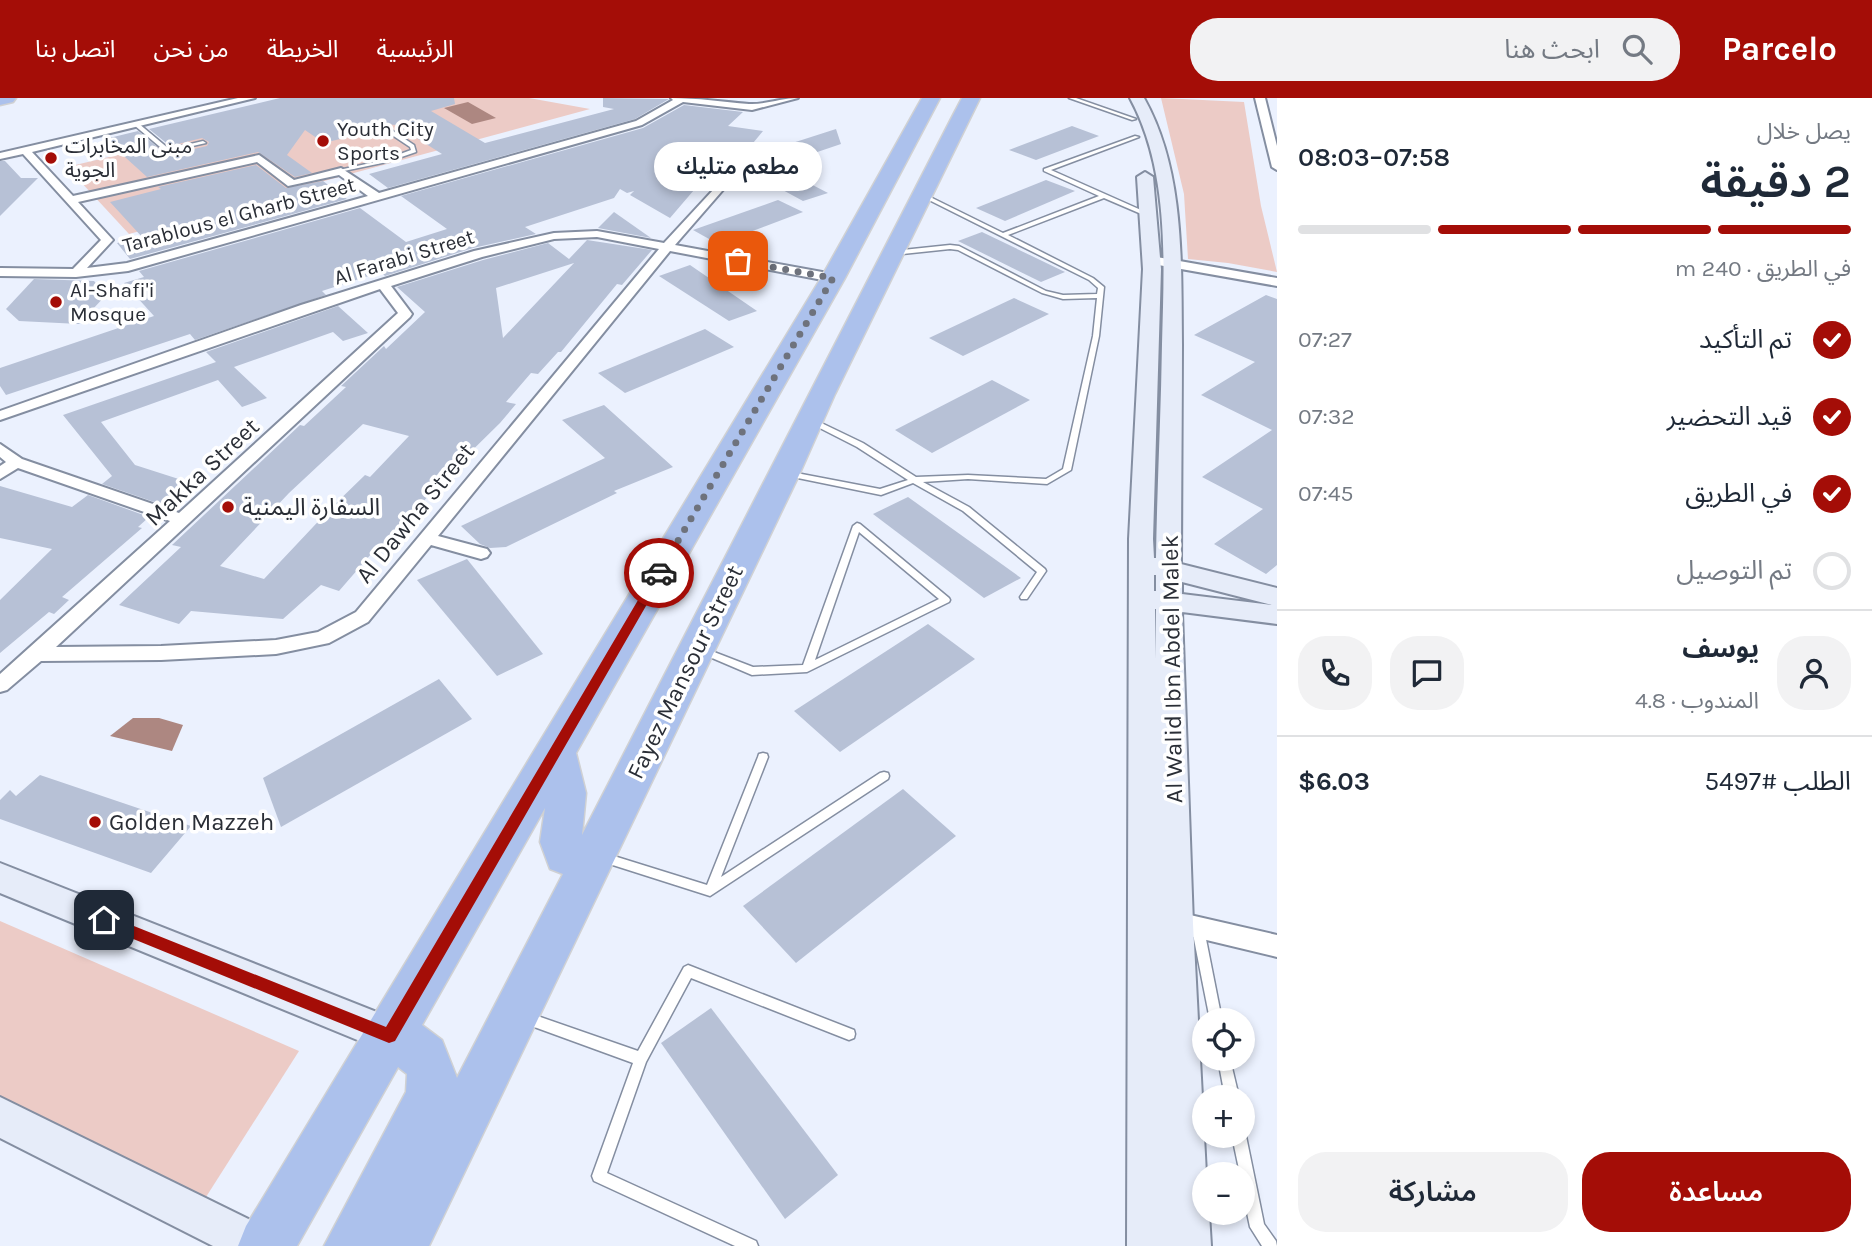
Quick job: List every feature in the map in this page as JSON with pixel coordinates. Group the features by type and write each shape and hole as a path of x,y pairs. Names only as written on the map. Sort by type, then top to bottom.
{"highway":[{"path":"0,100 7,98"},
{"path":"266,1246 833,278 931,98"},
{"name":"Fayez Mansour Street","path":"400,1246 785,472 807,418 971,98"},
{"path":"555,750 566,792 559,846 565,856 573,859 594,855"},
{"path":"352,1246 431,1098 434,1082 431,1067 424,1055 413,1046 389,1035"}],"main road":[{"name":"Al Walid Ibn Abdel Malek","path":"1149,1246 1155,601 1170,570 1162,266 1149,215 1147,185 1133,113 1150,116 1166,189 1162,266 1141,563 1155,601 1187,926 1178,1041 1190,1246"},
{"path":"1141,563 1277,597"},
{"path":"1155,601 1231,607 1277,615"},
{"path":"0,878 389,1035"},
{"path":"0,1117 258,1246"}],"street":[{"path":"0,156 250,98"},
{"path":"678,98 752,107 793,98"},
{"name":"Tarablous el Gharb Street","path":"0,272 76,273 128,267 639,123 678,98"},
{"path":"1277,101 1262,98 1265,124 1277,167"},
{"path":"25,150 107,240 76,273"},
{"path":"70,200 259,158 292,184 341,171 377,197"},
{"name":"Al Dawha Street","path":"37,654 161,653 276,647 322,638 362,617 666,248 720,188"},
{"name":"Al Farabi Street","path":"0,416 306,308 478,254 554,236 597,234 833,278"},
{"path":"1162,266 1277,285"},
{"name":"Makka Street","path":"0,685 37,654 405,314 383,284"},
{"path":"0,449 16,462 183,520"},
{"path":"0,474 16,462"},
{"path":"427,538 481,553"},
{"path":"1187,926 1277,946"}],"lane":[{"path":"1072,98 1133,113"},
{"path":"1133,113 1046,170 1149,215"},
{"path":"136,124 169,151 203,143"},
{"path":"1265,124 1277,126"},
{"path":"341,171 414,151 412,146 385,128"},
{"path":"785,472 881,492 914,480 968,477 1047,482 1067,470 1096,337 1101,287 1091,279 920,194"},
{"path":"1003,235 1103,196"},
{"path":"893,253 958,248 1044,292 1063,297 1100,296"},
{"path":"807,418 860,445 914,480 967,509 1042,571 1024,597"},
{"path":"697,648 752,671 807,668 946,600 857,526 807,668"},
{"path":"710,891 763,757"},
{"path":"710,891 884,776"},
{"path":"594,855 710,891"},
{"path":"1187,926 1212,1008"},
{"path":"751,1246 599,1176 641,1059 688,971 849,1034"},
{"path":"515,1014 641,1059"},
{"path":"1241,1148 1257,1227 1271,1246"}],"shaded area":[{"name":"Youth City Sports","path":"355,98 529,98 590,109 129,234 67,167"},
{"path":"1161,98 1244,102 1261,206 1277,272 1188,259 1184,194"},
{"path":"468,102 496,118 472,124 444,108"},
{"path":"133,718 159,718 183,725 172,751 110,736"},
{"path":"0,921 299,1051 206,1197 0,1096"}],"building":[{"path":"280,98 454,98 455,104 431,111 485,143 614,109 603,107 603,98 669,99 635,119 388,188 369,174 442,154 396,125 383,124 380,129 324,143 305,130 287,155 312,173 295,177 258,152 147,177 105,139 138,131 167,155 207,146 209,142 202,138 170,146 149,129"},
{"path":"684,105 743,112 728,126 763,131 739,160 836,129 841,144 776,166 828,193 803,201 743,166 713,156 676,162 675,167 700,183 670,218 630,195 634,191 627,193 620,189 614,198 525,227 536,234 473,248 385,276 381,272 322,291 326,295 195,340 190,334 6,395 0,386 0,368 154,316 124,283 144,277 139,271 360,208 406,242 447,229 401,196 643,128"},
{"path":"1072,126 1099,136 1036,160 1009,150"},
{"path":"0,161 5,161 21,178 38,178 0,216"},
{"path":"256,165 286,188 323,181 347,199 130,259 117,243 142,237 110,202 161,189 158,187"},
{"path":"1046,180 1075,191 1005,221 976,208"},
{"path":"778,200 803,212 718,244 693,230"},
{"path":"614,212 651,238 598,228"},
{"path":"982,232 1065,272 1041,282 958,241"},
{"path":"587,240 652,250 622,285 617,284 561,352 538,374 531,373 506,402 516,404 500,423 438,484 379,555 372,553 339,591 321,585 283,619 191,611 179,624 119,605 181,547 172,545 300,425 304,426 346,387 341,386 384,346 386,349 425,312 397,287 548,243 569,259","holes":["574,263 503,338 496,288","363,424 409,436 370,477 365,475 329,510 264,579 220,566 289,493"]},
{"path":"690,265 757,311 729,321 659,276"},
{"name":"Al-Shafi'i Mosque","path":"34,279 94,281 106,295 79,324 19,321 6,309"},
{"path":"1266,295 1277,299 1277,565 1266,574 1214,544 1263,509 1202,477 1272,430 1201,395 1255,362 1194,335"},
{"path":"1014,298 1049,314 963,356 929,338"},
{"path":"338,306 368,333 343,341 333,332 234,367 267,398 242,407 218,380 101,422 135,465 188,482 163,505 102,484 112,476 63,415 216,362 206,352"},
{"path":"705,329 734,347 625,393 598,373"},
{"path":"992,380 1030,400 932,453 895,430"},
{"path":"604,405 673,467 614,491 617,493 506,547 490,548 480,544 461,526 605,458 562,420"},
{"path":"0,486 72,507 88,495 149,517 138,527 142,528 62,597 69,600 54,614 49,612 0,653 0,600 52,549 0,538"},
{"path":"908,497 1021,578 984,598 873,514"},
{"path":"467,559 543,654 497,676 417,580"},
{"path":"928,624 975,659 840,752 794,711"},
{"path":"439,679 472,719 281,827 263,778"},
{"name":"Golden Mazzeh","path":"40,775 191,826 151,873 0,819 0,800 10,790 16,796"},
{"path":"903,789 956,836 796,963 743,906"},
{"path":"711,1008 838,1175 785,1219 661,1043"}],"way so far":[{"path":"659,573 833,278 738,261"}],"place":[{"name":"Youth City Sports","path":"323,141"},
{"name":"مبنى المخابرات الجوية","path":"51,158"},
{"name":"مطعم متليك","path":"738,261"},
{"name":"Al-Shafi'i Mosque","path":"56,302"},
{"name":"السفارة اليمنية","path":"228,507"},
{"name":"Golden Mazzeh","path":"95,822"}],"route":[{"path":"104,920 389,1035 659,573"}]}
